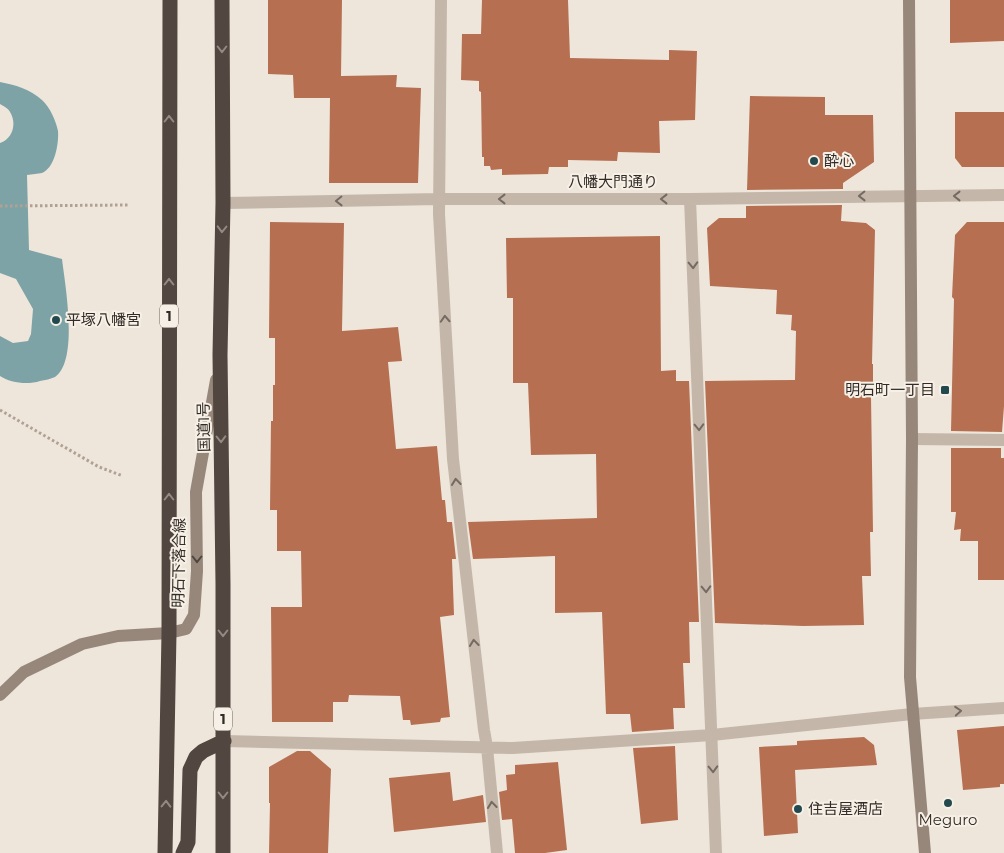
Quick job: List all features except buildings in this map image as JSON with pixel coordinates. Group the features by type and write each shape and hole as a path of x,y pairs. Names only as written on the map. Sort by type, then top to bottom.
{"highway":[{"name":"1","path":"165,853 168,633 170,0"},
{"name":"国道1号","path":"222,0 220,355 224,742 223,853"},
{"path":"183,853 188,842 190,770 196,757 203,750 224,742"}],"street":[{"path":"441,0 438,199 453,459 487,747 497,853"},
{"path":"909,0 912,439 910,677 925,853"},
{"name":"八幡大門通り","path":"222,203 438,199 1004,195"},
{"path":"690,198 716,853"},
{"name":"明石下落合線","path":"0,695 24,672 82,644 118,636 168,633 186,628 194,615 197,571 196,492 220,355"},
{"path":"912,439 1004,440"},
{"path":"224,742 513,748 712,735 912,714 1004,708"}],"path":[{"path":"0,206 128,205"},
{"path":"0,410 100,467 123,476"}],"water":[{"path":"0,82 22,88 42,100 48,106 58,131 57,148 50,166 42,173 27,175 29,250 62,259 69,321 69,339 67,355 62,368 55,377 30,383 14,382 0,376 0,336 13,343 28,341 31,334 33,309 16,279 0,273 0,143 11,134 13,121 7,108 0,104"}],"place":[{"name":"酔心","path":"814,161"},
{"name":"平塚八幡宮","path":"56,320"},
{"name":"明石町一丁目","path":"945,390"},
{"name":"Meguro","path":"948,803"},
{"name":"住吉屋酒店","path":"798,809"}]}
